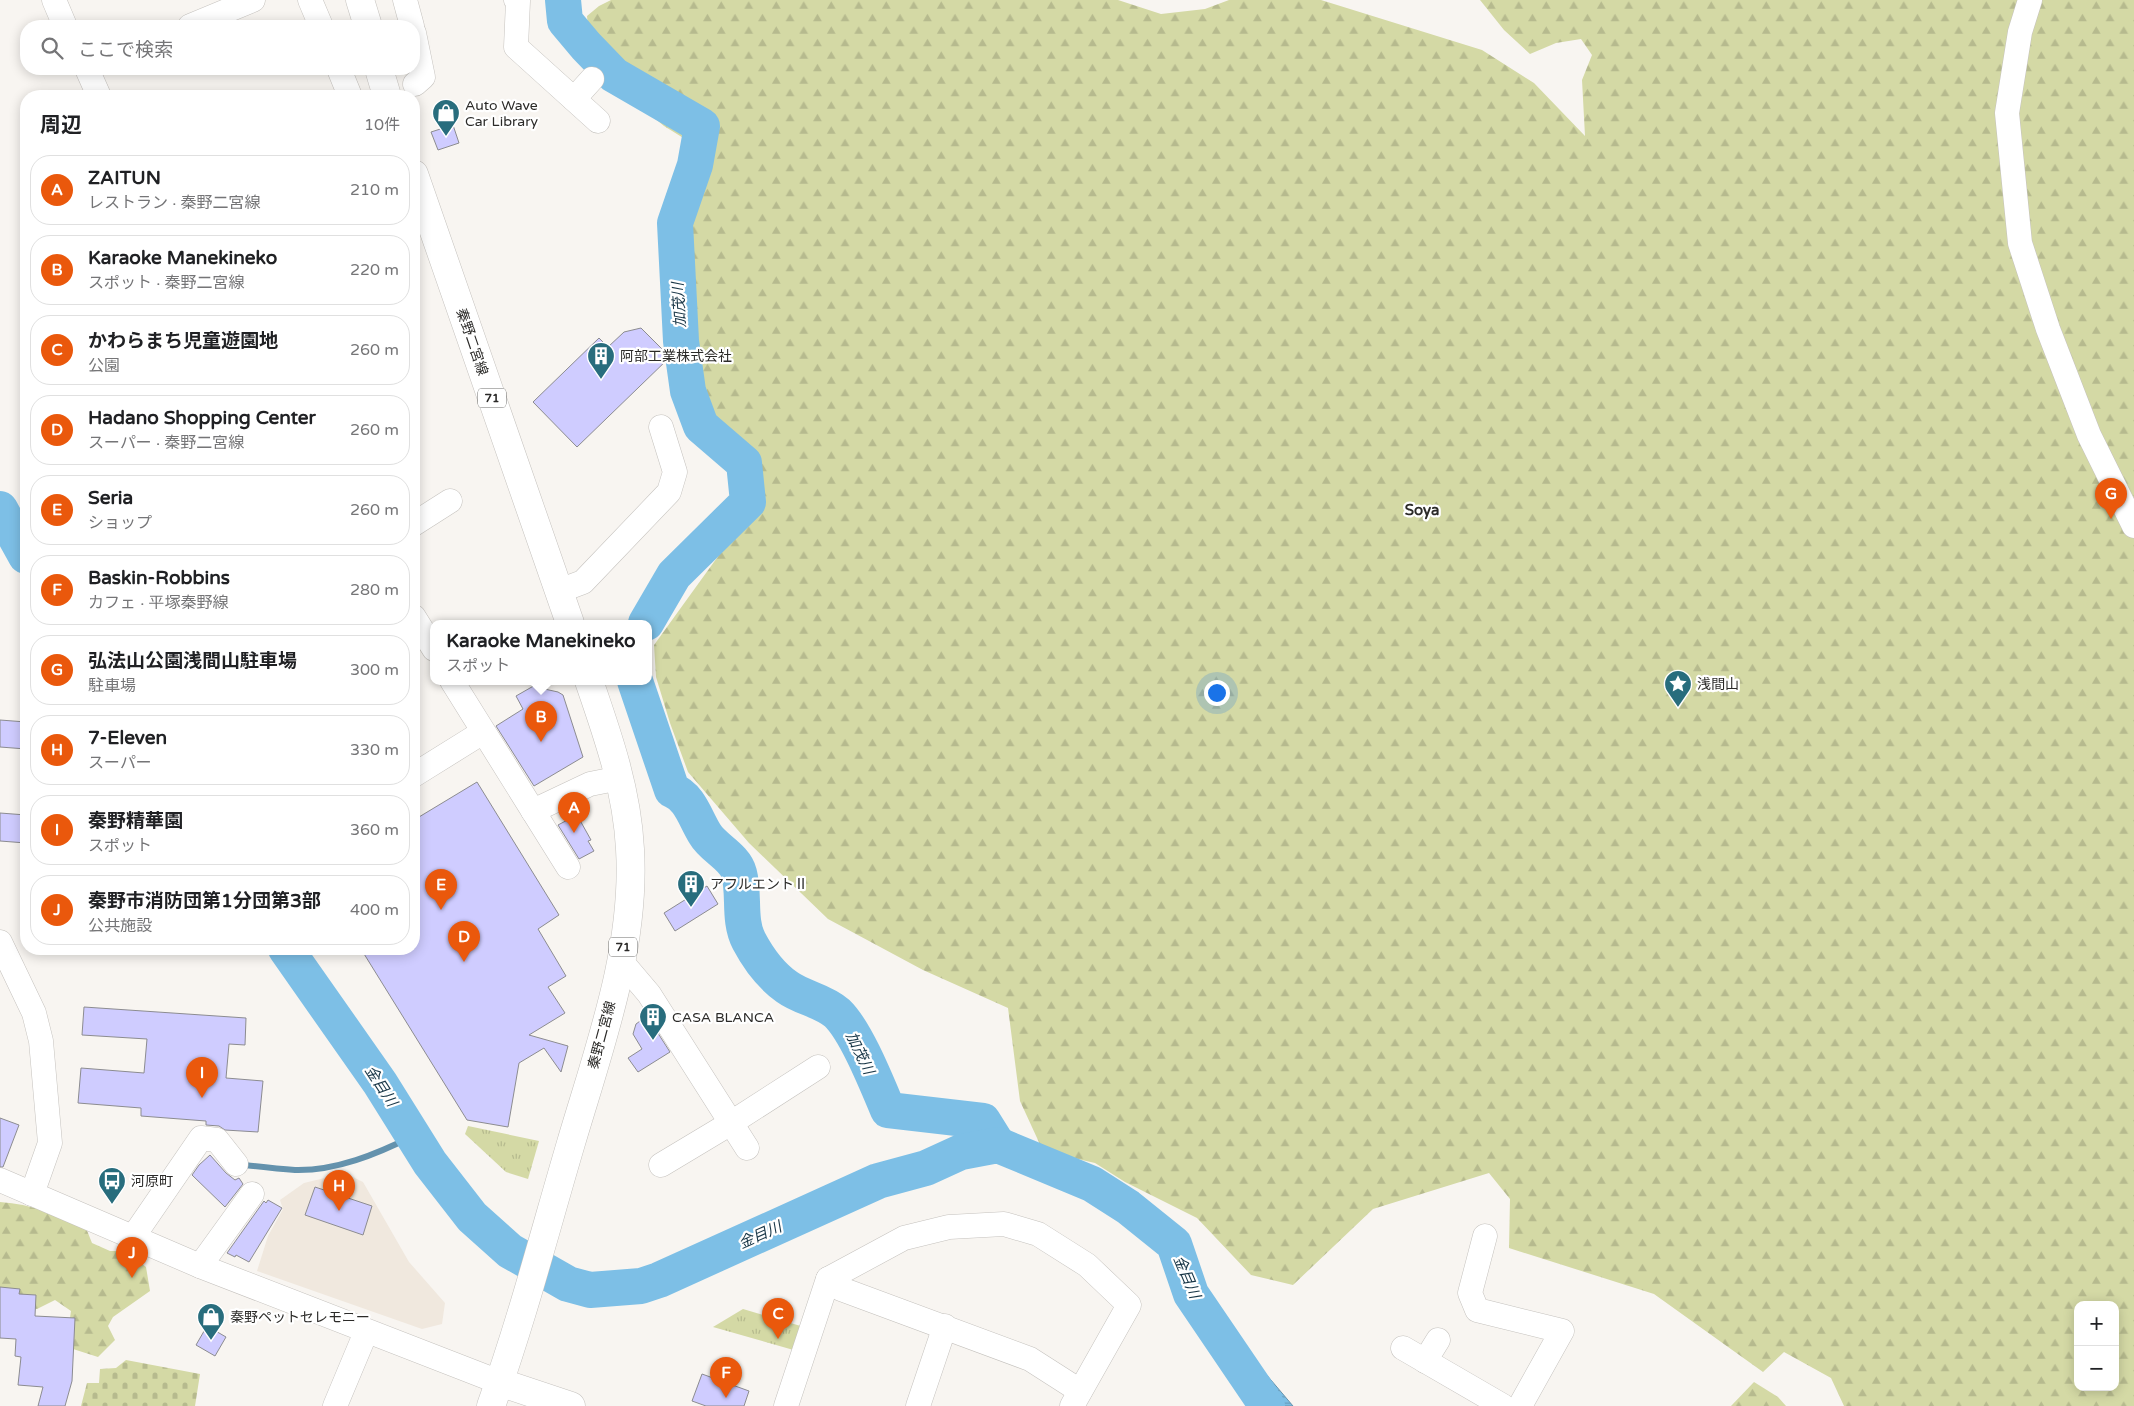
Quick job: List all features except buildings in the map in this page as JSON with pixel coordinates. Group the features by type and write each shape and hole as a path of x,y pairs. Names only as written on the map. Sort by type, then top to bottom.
{"main road":[{"path":"360,0 366,20"},
{"path":"381,75 385,90"},
{"name":"秦野二宮線","path":"420,191 569,620"},
{"name":"秦野二宮線","path":"495,1394 552,1210 604,1030 621,961 629,915 631,884 627,813 613,750 591,685"},
{"path":"495,1394 571,1406"}],"street":[{"path":"54,0 62,20"},
{"path":"205,20 253,0"},
{"path":"310,0 318,20"},
{"path":"405,0 410,20"},
{"path":"516,0 518,1 516,47 598,121"},
{"path":"2030,0 2020,32 2007,113 2020,243 2048,329 2090,435 2134,526"},
{"path":"415,84 423,77 420,62"},
{"path":"90,75 97,90"},
{"path":"341,75 348,90"},
{"path":"574,99 592,79"},
{"path":"559,591 583,582 669,492 675,472 661,427"},
{"path":"420,520 450,501"},
{"path":"420,626 430,643"},
{"path":"454,685 568,867"},
{"path":"420,771 483,732"},
{"path":"533,811 590,784 620,778"},
{"path":"0,942 34,1013 42,1040 50,1143 32,1194"},
{"path":"621,961 646,989 747,1148"},
{"path":"676,1163 731,1123 818,1067"},
{"path":"133,1237 201,1138 217,1140 236,1164"},
{"path":"0,1180 200,1266 366,1332 495,1394"},
{"path":"200,1266 252,1194"},
{"path":"786,1406 828,1279 904,1238 949,1226 1004,1224 1038,1234 1087,1264 1129,1305 1076,1398 1030,1359 841,1289 828,1279"},
{"path":"1486,1236 1470,1293 1476,1310 1562,1331 1520,1406"},
{"path":"918,1406 945,1326"},
{"path":"335,1406 366,1332"},
{"path":"1425,1360 1438,1340"},
{"path":"1403,1348 1503,1406"}],"shaded area":[{"path":"345,1173 363,1182 409,1262 445,1303 442,1324 422,1329 257,1271 268,1236 283,1209 280,1200 304,1183"}],"green space":[{"path":"611,0 1118,0 1161,14 1205,9 1229,0 1321,0 1482,50 1534,83 1585,136 1582,80 1592,55 1581,39 1556,43 1530,54 1504,30 1480,0 2134,0 2134,1406 1844,1406 1831,1378 1784,1352 1763,1372 1654,1294 1509,1248 1510,1199 1489,1173 1373,1209 1293,1285 1251,1275 1197,1218 1125,1182 1095,1163 1043,1151 1020,1101 1008,1008 923,970 828,919 749,843 688,772 656,677 654,645 745,519 737,444 698,393 692,232 685,139 664,126 635,102 601,67 589,39 587,16 599,6"},
{"path":"468,1126 539,1141 528,1179 506,1172 465,1134"},
{"path":"0,1202 34,1208 86,1228 92,1243 110,1251 125,1251 146,1267 150,1291 113,1317 108,1326 115,1340 98,1357 73,1349 69,1325 71,1311 55,1300 37,1309 0,1310"},
{"path":"743,1309 804,1327 797,1351 713,1327"},
{"path":"126,1360 200,1374 195,1406 81,1406 87,1383 99,1383 100,1369 116,1368"},
{"path":"1754,1382 1778,1397 1786,1406 1731,1406"}],"water":[{"path":"1182,1279 1226,1321 1237,1340 1293,1406 1262,1406 1181,1302"}],"waterway":[{"name":"加茂川","path":"563,0 565,21 614,75 702,126 695,165 675,223 681,341 688,391 701,426 744,463 748,502 674,575 648,620"},
{"name":"金目川","path":"0,509 20,545"},
{"name":"加茂川","path":"636,685 672,790 688,803 705,834 737,867 741,881 746,933 765,966 787,987 831,1009 844,1021 865,1058 888,1110 983,1121 998,1145"},
{"name":"金目川","path":"290,955 380,1083 430,1163 472,1217 510,1251 568,1284 590,1290 641,1286 659,1280 878,1181 926,1168 961,1152 998,1145 1092,1184 1128,1207 1174,1244 1191,1294 1267,1406"},
{"path":"245,1165 295,1170 326,1168 371,1155 413,1136"}],"place":[{"name":"Auto Wave Car Library","path":"446,137"},
{"name":"阿部工業株式会社","path":"601,380"},
{"name":"弘法山公園浅間山駐車場","path":"2111,519"},
{"name":"浅間山","path":"1678,708"},
{"name":"Karaoke Manekineko","path":"541,742"},
{"name":"ZAITUN","path":"574,833"},
{"name":"アフルエントⅡ","path":"691,908"},
{"name":"Seria","path":"441,910"},
{"name":"Hadano Shopping Center","path":"464,962"},
{"name":"CASA BLANCA","path":"653,1041"},
{"name":"秦野精華園","path":"202,1098"},
{"name":"河原町","path":"112,1205"},
{"name":"7-Eleven","path":"339,1211"},
{"name":"秦野市消防団第1分団第3部","path":"132,1278"},
{"name":"かわらまち児童遊園地","path":"778,1339"},
{"name":"秦野ペットセレモニー","path":"211,1341"},
{"name":"Baskin-Robbins","path":"726,1398"}],"district":[{"name":"Soya","path":"1422,510"}]}
